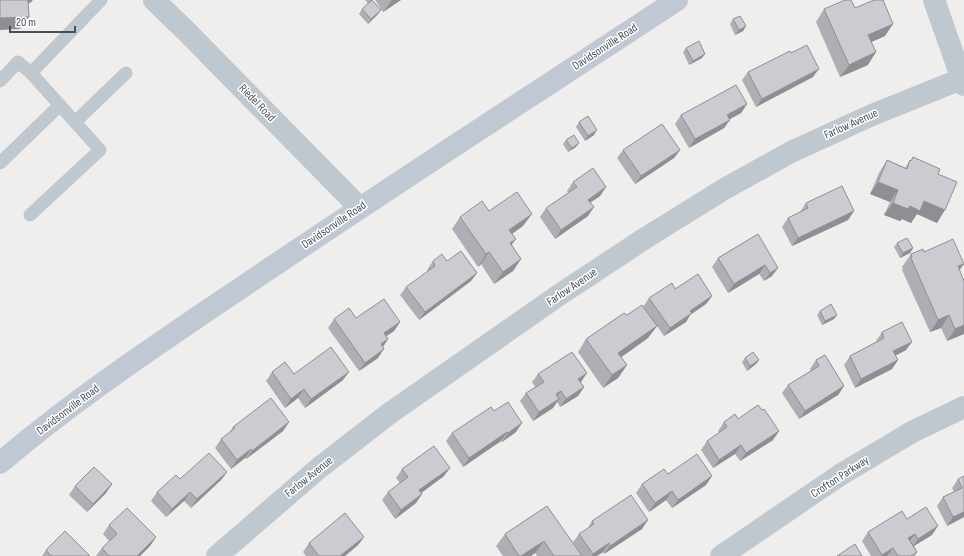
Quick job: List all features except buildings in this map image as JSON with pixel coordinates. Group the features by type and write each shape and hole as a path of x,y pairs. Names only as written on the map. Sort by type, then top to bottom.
{"main road":[{"name":"Davidsonville Road","path":"0,463 21,445 120,370 360,208 677,0"}],"street":[{"name":"Riedel Road","path":"154,0 360,208"},
{"path":"934,0 963,81"},
{"name":"Farlow Avenue","path":"217,556 319,468 390,413 647,237 726,188 791,152 872,115 963,81"},
{"name":"Crofton Parkway","path":"721,556 840,475 912,432 964,407"}],"lane":[{"path":"31,73 101,0"},
{"path":"0,81 18,62 31,73 100,150 30,215"},
{"path":"75,122 126,73"},
{"path":"0,163 60,105"}]}
